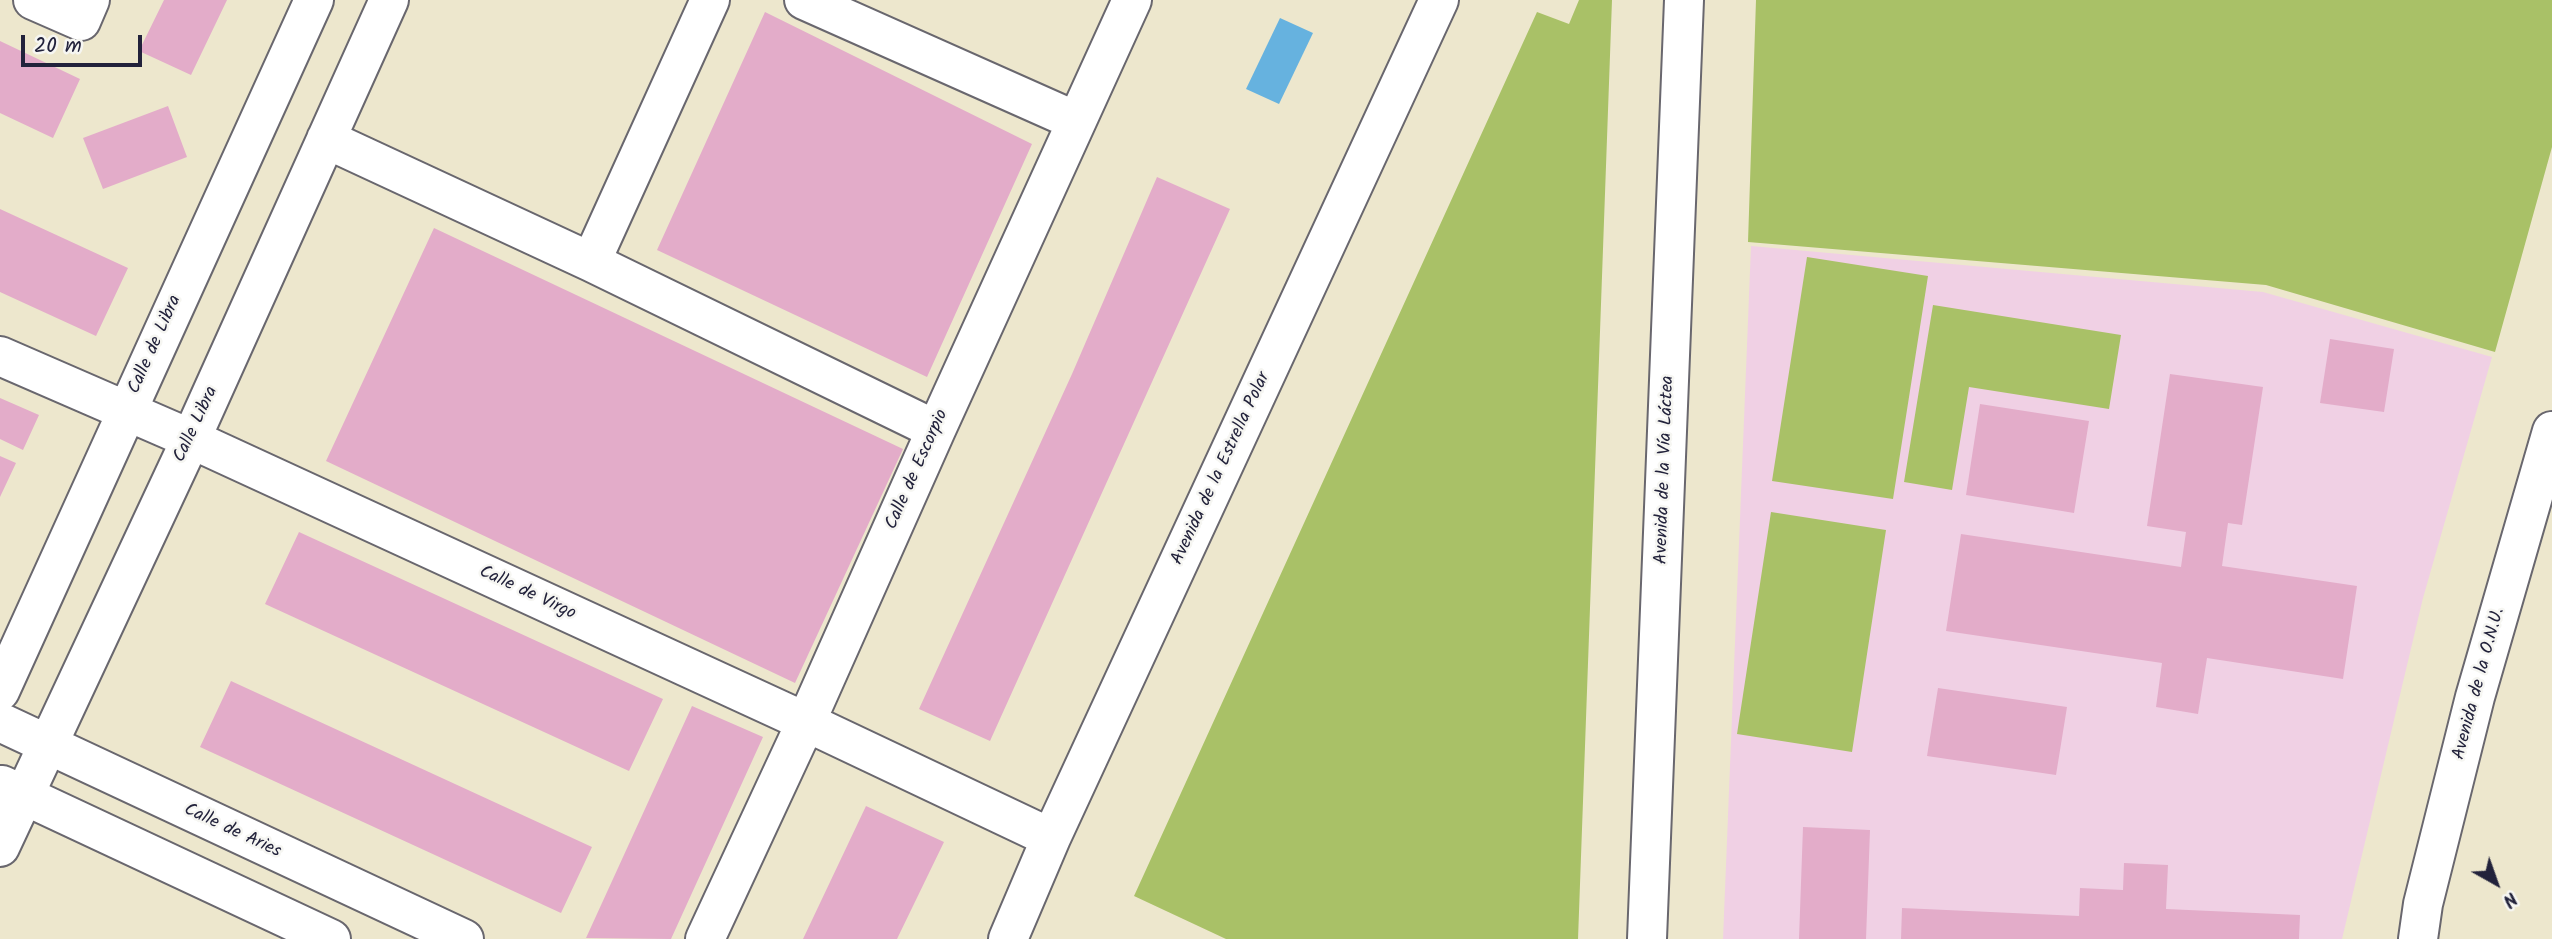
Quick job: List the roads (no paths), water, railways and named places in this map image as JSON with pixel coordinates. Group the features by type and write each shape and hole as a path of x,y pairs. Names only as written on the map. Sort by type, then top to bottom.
{"street":[{"path":"33,0 81,21 90,0"},
{"name":"Calle de Libra","path":"0,691 314,0"},
{"name":"Calle Libra","path":"0,847 12,789 46,746 191,439 389,0"},
{"path":"591,262 710,0"},
{"path":"804,0 1076,121"},
{"name":"Calle de Escorpio","path":"705,939 806,722 1132,0"},
{"name":"Avenida de la Estrella Polar","path":"1008,939 1051,838 1438,0"},
{"name":"Avenida de la Vía Láctea","path":"1647,939 1684,0"},
{"path":"326,139 591,262 936,429"},
{"name":"Calle de Virgo","path":"0,356 191,439 806,722 1051,838"},
{"name":"Avenida de la O.N.U.","path":"2418,939 2423,905 2475,697 2552,431"},
{"name":"Calle de Aries","path":"0,722 46,746 464,939"},
{"path":"12,789 309,935"}],"water":[{"path":"1280,18 1313,33 1279,104 1246,89"}]}
